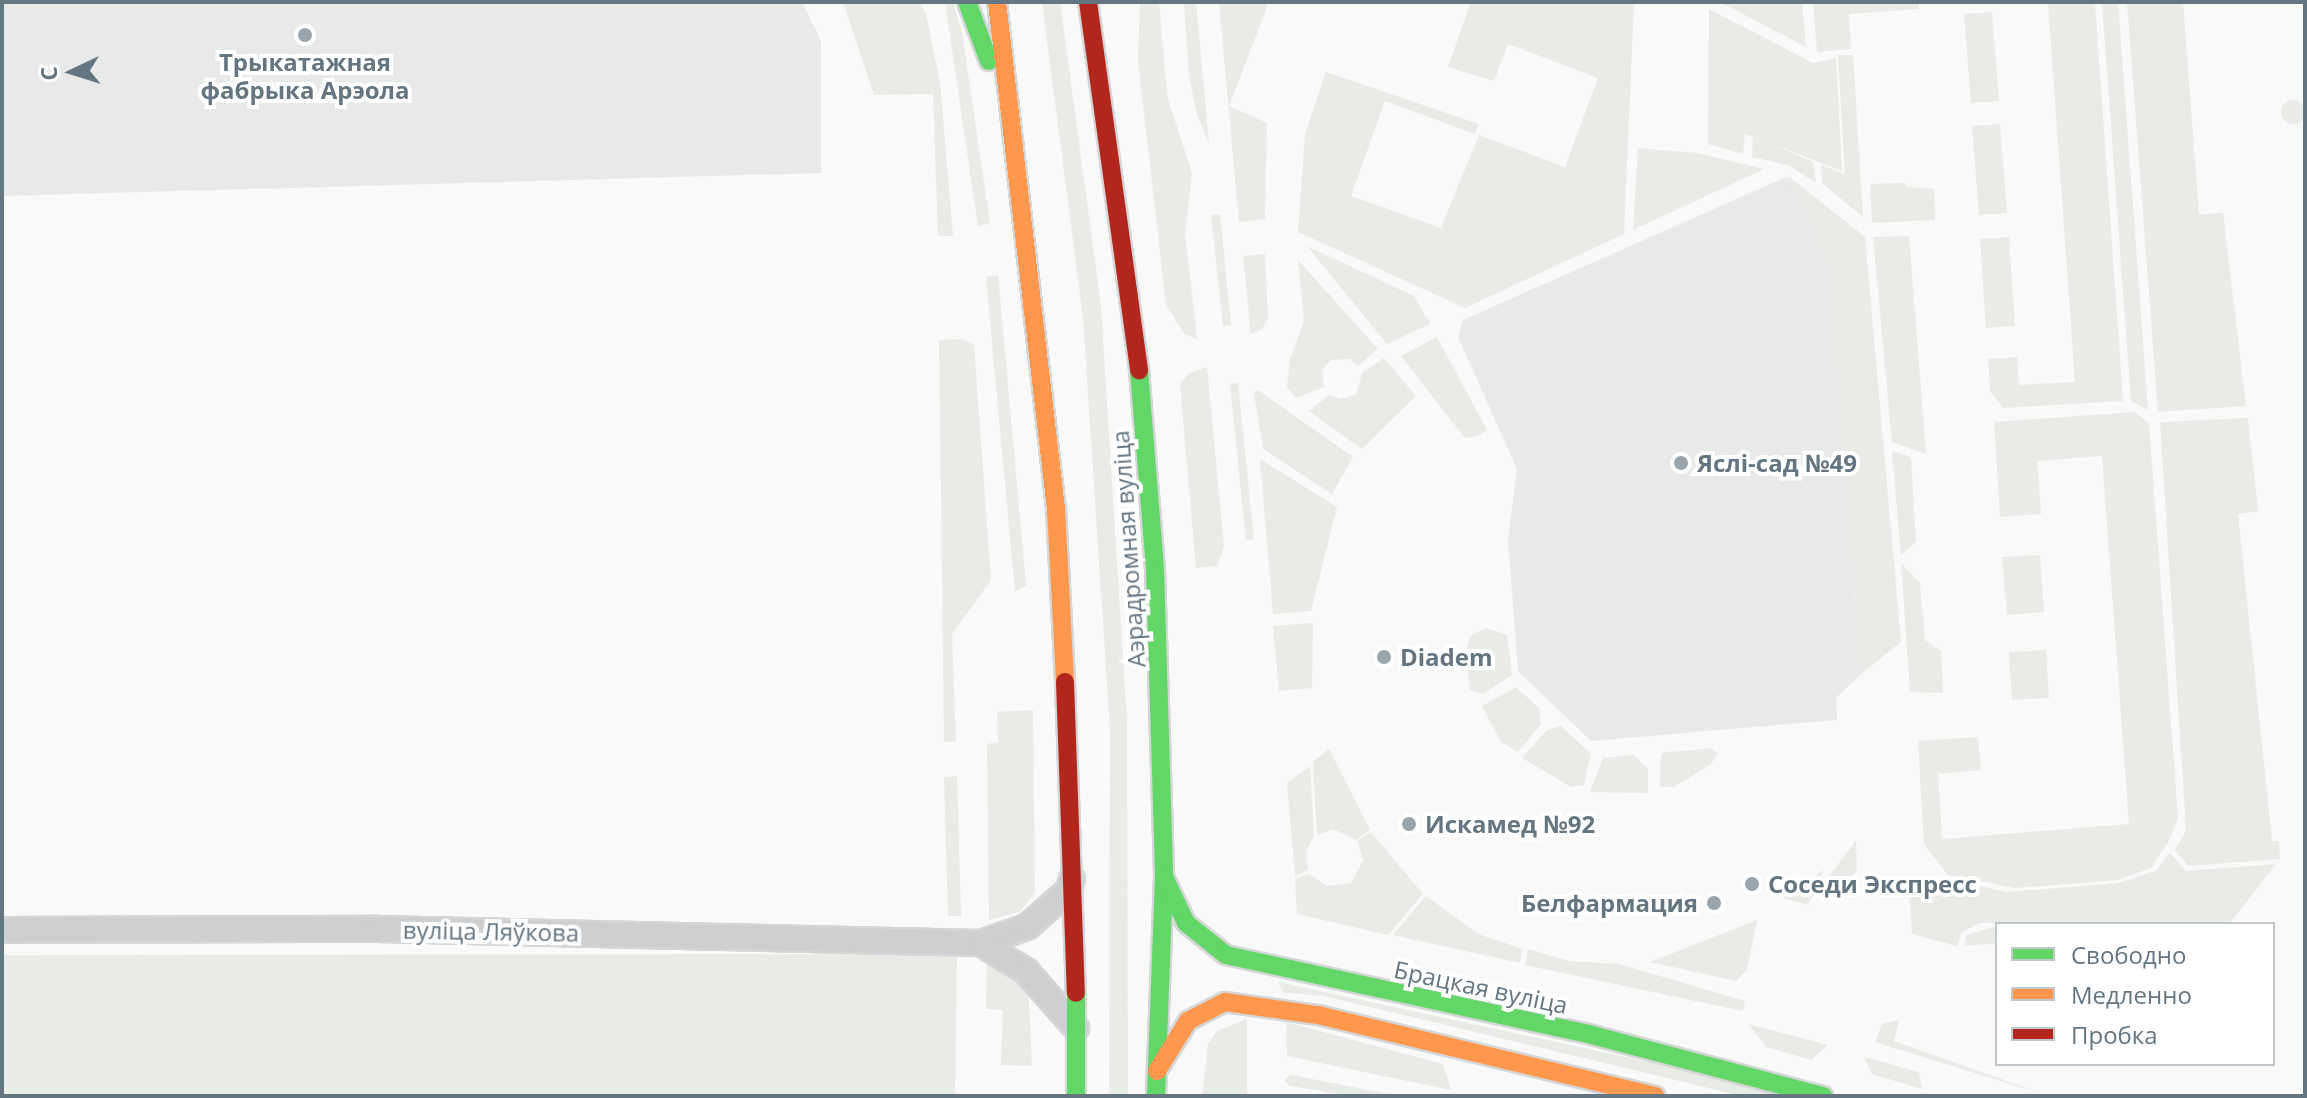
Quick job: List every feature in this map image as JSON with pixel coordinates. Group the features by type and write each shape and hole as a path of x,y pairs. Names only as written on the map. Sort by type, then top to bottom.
{"main road":[{"path":"967,2 1012,132"},
{"path":"997,2 1056,509 1075,865 1076,1096"},
{"name":"Аэрадромная вуліца","path":"1088,2 1144,413 1160,679 1164,877 1156,1096"},
{"path":"1095,55 1111,2"},
{"name":"Брацкая вуліца","path":"1164,877 1186,923 1226,955 1592,1035 1823,1096"},
{"path":"1157,1071 1188,1021 1225,1002 1318,1015 1655,1096"}],"street":[{"name":"вуліца Ляўкова","path":"2,930 394,929 980,943 1027,927 1050,909 1069,890 1075,865"},
{"name":"вуліца Ляўкова","path":"980,943 1026,971 1077,1030"}],"shaded area":[{"path":"2,2 802,2 821,41 821,173 2,196"},
{"path":"843,2 919,2 926,14 940,82 953,236 938,236 933,94 874,95"},
{"path":"945,2 953,2 962,33 990,223 978,226"},
{"path":"1042,2 1060,2 1101,306 1127,721 1128,1096 1109,1096 1110,730 1083,317"},
{"path":"1140,2 1159,2 1167,96 1192,173 1185,233 1197,339 1184,334 1166,304 1138,60"},
{"path":"1184,2 1196,2 1209,143 1197,115 1189,76"},
{"path":"1219,2 1269,2 1229,106 1267,123 1265,219 1239,222"},
{"path":"1471,2 1634,2 1624,234 1465,308 1298,232 1305,134 1326,72 1479,124 1475,134 1385,101 1351,196 1441,228 1479,135 1565,167 1598,78 1508,44 1494,81 1448,67"},
{"path":"1720,2 1802,2 1806,47"},
{"path":"1813,2 1919,2 1919,9 1849,14 1851,49 1817,52"},
{"path":"2048,2 2095,2 2123,401 2003,408 1990,391 1988,359 2017,357 2019,385 2075,382"},
{"path":"2102,2 2118,2 2148,410 2131,401"},
{"path":"2127,2 2183,2 2199,214 2223,213 2246,406 2158,412"},
{"path":"1709,9 1813,63 1836,58 1842,171 1770,143 1813,162 1816,183 1788,165 1752,157 1753,137 1745,134 1743,154 1708,144"},
{"path":"1992,12 1999,101 1971,103 1964,14"},
{"path":"1838,55 1853,55 1863,217 1822,183 1821,165 1845,174"},
{"path":"2293,100 2301,104 2305,112 2301,120 2293,124 2285,120 2281,112 2285,104"},
{"path":"2000,124 2007,213 1979,215 1972,126"},
{"path":"1638,148 1697,153 1764,169 1633,230"},
{"path":"1787,175 1865,237 1901,642 1861,674 1827,260"},
{"name":"Яслі-сад №49","path":"1786,177 1796,187 1827,259 1861,674 1836,698 1837,720 1591,741 1518,671 1508,539 1517,469 1458,337 1463,320"},
{"path":"1905,183 1906,187 1934,189 1935,220 1872,223 1870,184"},
{"path":"1220,214 1231,325 1223,326 1211,215"},
{"path":"1909,236 1926,454 1892,442 1873,237"},
{"path":"2009,237 2015,326 1986,328 1980,239"},
{"path":"1307,246 1414,296 1430,324 1387,344"},
{"path":"1265,254 1268,318 1262,329 1251,334 1243,256"},
{"path":"1298,260 1378,349 1358,366 1350,359 1331,360 1322,370 1324,387 1296,398 1287,387 1290,359 1304,321"},
{"path":"998,275 1026,585 1015,592 986,277"},
{"path":"1437,337 1487,430 1480,435 1465,438 1401,356"},
{"path":"961,339 974,345 991,580 952,634 956,741 944,742 939,340"},
{"path":"1384,358 1416,396 1362,449 1309,411 1329,395 1340,399 1356,395 1362,373"},
{"path":"1207,367 1224,547 1217,566 1196,568 1180,384 1189,373"},
{"path":"1238,383 1254,540 1246,540 1230,384"},
{"path":"1258,390 1353,457 1332,494 1263,449 1254,393"},
{"path":"2135,412 2149,424 2178,818 2170,839 2151,868 2118,880 2015,888 1948,875 1924,844 1918,741 1978,737 1981,770 1938,774 1942,839 2129,824 2102,456 2037,461 2041,514 2000,517 1994,422"},
{"path":"2248,418 2258,511 2238,514 2272,841 2279,841 2280,859 2188,866 2175,850 2186,830 2160,422"},
{"path":"1892,451 1911,457 1916,541 1901,556"},
{"path":"1260,459 1337,507 1311,611 1273,614"},
{"path":"2040,555 2044,612 2007,615 2002,557"},
{"path":"1901,563 1920,583 1925,640 1941,651 1943,693 1910,692"},
{"path":"1313,623 1312,688 1279,691 1273,626"},
{"path":"1486,628 1507,635 1512,675 1483,694 1470,690 1466,651 1470,636"},
{"path":"2046,650 2049,698 2012,700 2009,652"},
{"path":"1516,687 1539,708 1541,724 1518,752 1501,742 1482,706"},
{"path":"1033,710 1035,893 1019,912 989,920 987,744 998,742 997,712"},
{"path":"1561,726 1591,754 1584,785 1571,787 1522,758 1547,730"},
{"path":"1710,748 1718,753 1711,764 1674,787 1660,787 1661,753"},
{"path":"1329,749 1370,830 1356,840 1333,829 1317,835 1313,762"},
{"path":"1634,755 1648,769 1648,793 1590,792 1603,758"},
{"path":"1310,766 1314,836 1306,851 1308,870 1295,876 1287,783"},
{"path":"957,776 961,916 948,916 944,777"},
{"path":"1371,832 1423,894 1388,935 1297,914 1295,879 1309,874 1327,886 1351,883 1363,860 1357,841"},
{"path":"1856,840 1857,878 1850,886 1825,882"},
{"path":"2170,853 2186,871 2276,864 2231,922 1979,923 1962,932 1957,946 1912,934 1908,879 1942,878 2007,892 2119,883 2155,871"},
{"path":"1824,870 1808,905 1783,898"},
{"path":"1426,896 1478,934 1523,949 1520,963 1393,935"},
{"path":"1757,920 1747,970 1736,981 1650,962"},
{"path":"1995,927 1995,943 1964,946 1966,935"},
{"path":"1528,949 1569,961 1619,964 1745,1001 1743,1011 1525,965"},
{"path":"957,954 955,1096 2,1096 2,955"},
{"path":"987,960 1028,985 1032,1066 1001,1065 1003,1010 986,1009"},
{"path":"1278,982 1686,1070 1783,1096 1742,1096 1324,996 1283,993"},
{"path":"1247,1019 1247,1096 1202,1096 1208,1044 1217,1031"},
{"path":"1899,1020 1894,1041 2049,1096 1875,1042 1882,1024"},
{"path":"1286,1022 1443,1064 1451,1090 1287,1056"},
{"path":"1748,1024 1828,1045 1811,1060 1766,1047"},
{"path":"1864,1057 1919,1072 1922,1089 1872,1074"},
{"path":"1290,1075 1399,1096 1353,1096 1290,1086 1284,1080"}],"traffic: fast":[{"path":"967,2 989,61"},
{"path":"1139,370 1155,569 1164,877 1156,1096"},
{"path":"1164,877 1186,923 1226,955 1592,1035 1823,1096"},
{"path":"1076,993 1076,1096"}],"traffic: slow":[{"path":"997,2 1056,509 1065,682"},
{"path":"1157,1071 1188,1021 1225,1002 1318,1015 1655,1096"}],"traffic: jam":[{"path":"1088,2 1139,370"},
{"path":"1065,682 1076,993"}],"place":[{"name":"Трыкатажная фабрыка Арэола","path":"305,35"},
{"name":"Яслі-сад №49","path":"1681,463"},
{"name":"Diadem","path":"1384,657"},
{"name":"Искамед №92","path":"1409,824"},
{"name":"Соседи Экспресс","path":"1752,884"},
{"name":"Белфармация","path":"1714,903"}]}
